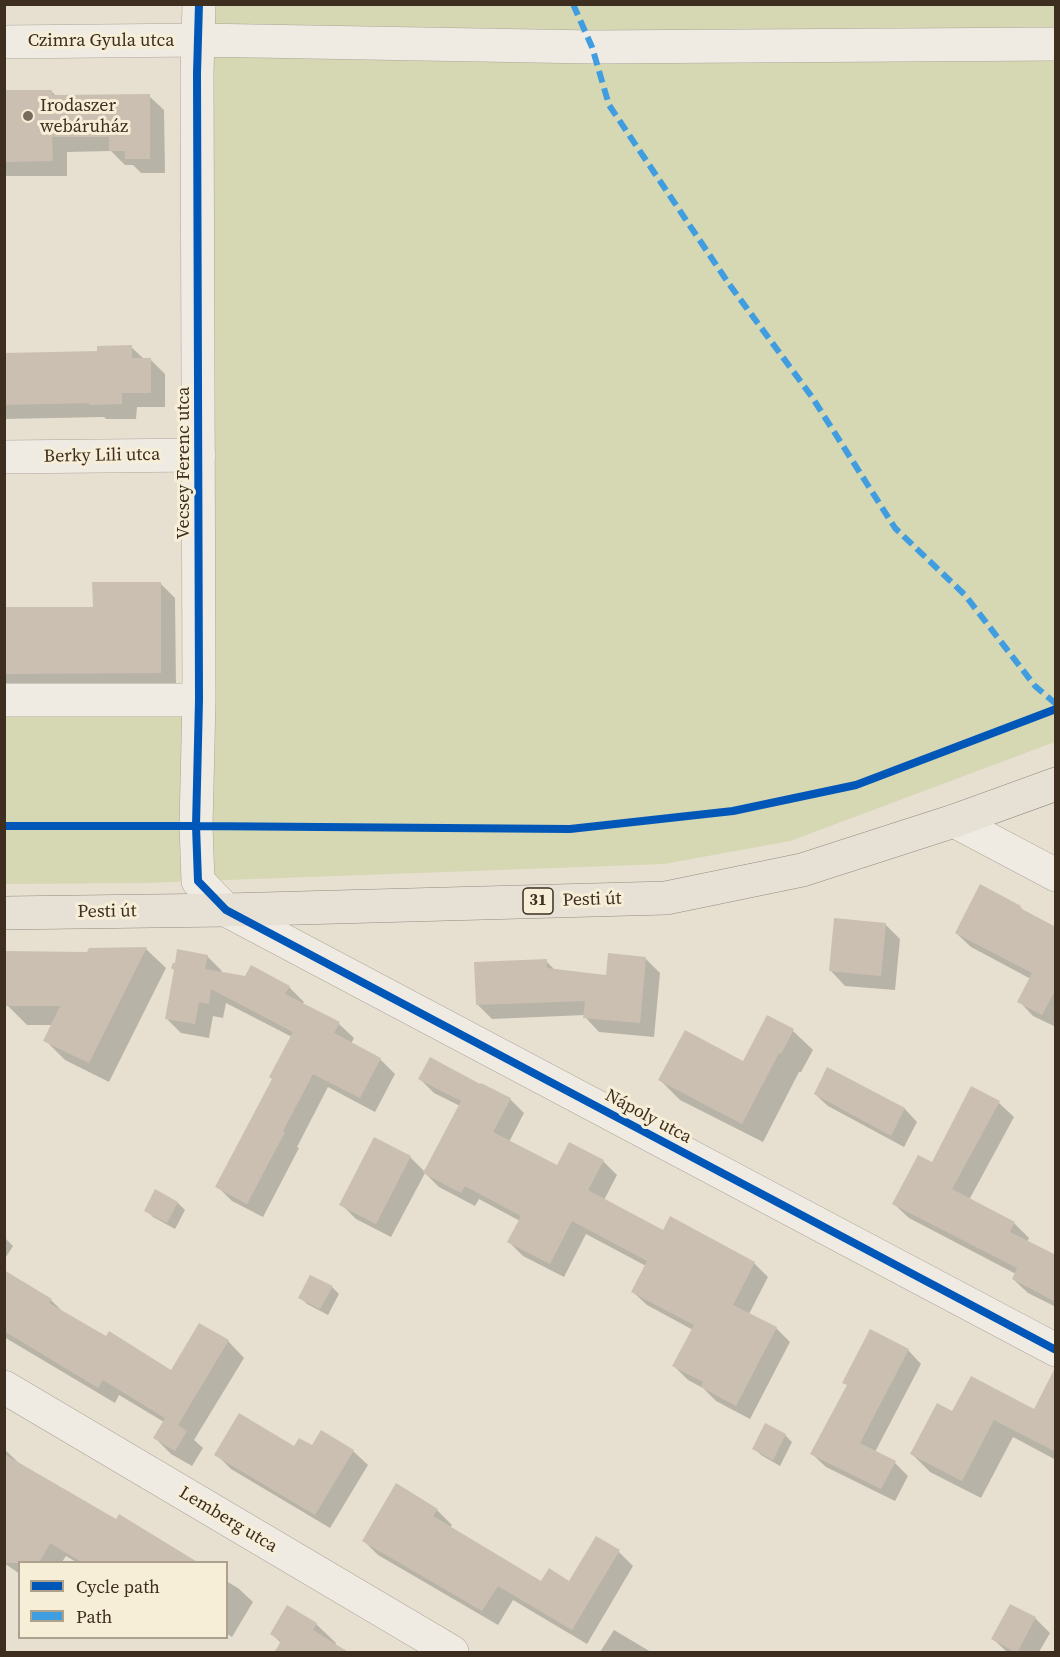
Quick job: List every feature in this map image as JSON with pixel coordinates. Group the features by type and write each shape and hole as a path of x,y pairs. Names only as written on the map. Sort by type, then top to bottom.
{"main road":[{"name":"Pesti út","path":"4,913 226,910 666,898 802,870 954,821 1056,784"}],"street":[{"name":"Vecsey Ferenc utca","path":"199,4 199,700 196,826 198,881 226,910"},
{"name":"Czimra Gyula utca","path":"4,42 198,40 592,47 1056,44"},
{"name":"Berky Lili utca","path":"4,457 199,455"},
{"path":"4,700 199,700"},
{"path":"954,821 1056,875"},
{"name":"Nápoly utca","path":"226,910 1056,1350"},
{"name":"Lemberg utca","path":"4,1387 452,1653"}],"green space":[{"path":"199,5 1055,5 1055,742 790,841 664,864 145,883 5,884 4,700 198,700"}],"building":[{"path":"4,90 52,90 52,95 150,94 150,159 125,159 125,151 109,151 109,137 52,137 53,161 4,162"},
{"path":"132,345 132,358 151,358 151,393 122,393 122,404 4,405 4,353 97,351 97,346"},
{"path":"92,582 161,582 161,673 4,674 4,607 93,607"},
{"path":"980,884 1056,927 1056,989 1042,1015 1017,1002 1032,973 955,933"},
{"path":"834,918 886,923 881,976 829,971"},
{"path":"147,947 89,1063 43,1041 60,1006 5,1006 6,951 87,952 89,948"},
{"path":"177,949 208,955 205,969 245,976 251,965 290,986 285,994 340,1022 334,1033 381,1058 360,1098 313,1074 247,1204 215,1187 272,1079 269,1077 293,1032 211,989 209,1004 199,1002 195,1024 165,1019 174,970 171,968 175,963"},
{"path":"608,953 646,957 640,1023 583,1018 585,1001 476,1005 474,962 547,959 547,968 606,975"},
{"path":"767,1015 794,1029 742,1124 658,1080 685,1030 743,1061"},
{"path":"430,1057 511,1098 493,1132 557,1165 569,1142 604,1160 588,1190 663,1230 670,1216 755,1262 733,1305 777,1327 736,1406 701,1387 703,1382 672,1366 694,1325 631,1292 647,1261 572,1221 550,1264 507,1242 521,1216 465,1186 461,1193 423,1173 461,1101 418,1079"},
{"path":"827,1067 905,1108 891,1136 814,1094"},
{"path":"971,1086 1000,1101 952,1189 1015,1222 1010,1232 1056,1255 1056,1302 1012,1279 1017,1268 892,1204 918,1155 932,1162"},
{"path":"374,1137 411,1156 376,1224 339,1205"},
{"path":"155,1189 178,1202 167,1223 144,1211"},
{"path":"4,1270 52,1299 49,1303 106,1336 109,1331 171,1370 199,1323 229,1340 178,1425 187,1431 175,1451 153,1438 165,1418 103,1380 98,1388 4,1331"},
{"path":"310,1275 333,1286 320,1309 298,1298"},
{"path":"870,1329 909,1349 860,1443 896,1461 881,1489 810,1454 847,1385 842,1383"},
{"path":"1055,1368 1056,1452 994,1420 962,1481 910,1454 937,1403 952,1411 971,1376 1034,1409"},
{"path":"239,1413 294,1446 299,1438 312,1445 321,1430 354,1450 315,1515 214,1455"},
{"path":"765,1423 786,1434 773,1460 752,1449"},
{"path":"4,1454 116,1519 119,1514 196,1561 80,1561 50,1543 40,1561 4,1563"},
{"path":"396,1483 438,1509 433,1516 541,1581 549,1568 569,1581 596,1536 620,1550 572,1630 498,1586 482,1611 362,1541"},
{"path":"1010,1604 1036,1617 1017,1653 991,1639"},
{"path":"287,1605 317,1623 313,1630 350,1653 274,1653 281,1641 270,1634"}],"marked path":[{"path":"573,4 592,47 609,105 729,284 812,397 895,528 965,595 1035,686 1056,704"}],"cycle path":[{"path":"199,4 197,73 199,700 196,826 198,881 226,910 1056,1350"},
{"path":"4,826 570,829 733,811 856,785 1056,709"}],"place":[{"name":"Irodaszer webáruház","path":"28,116"}]}
